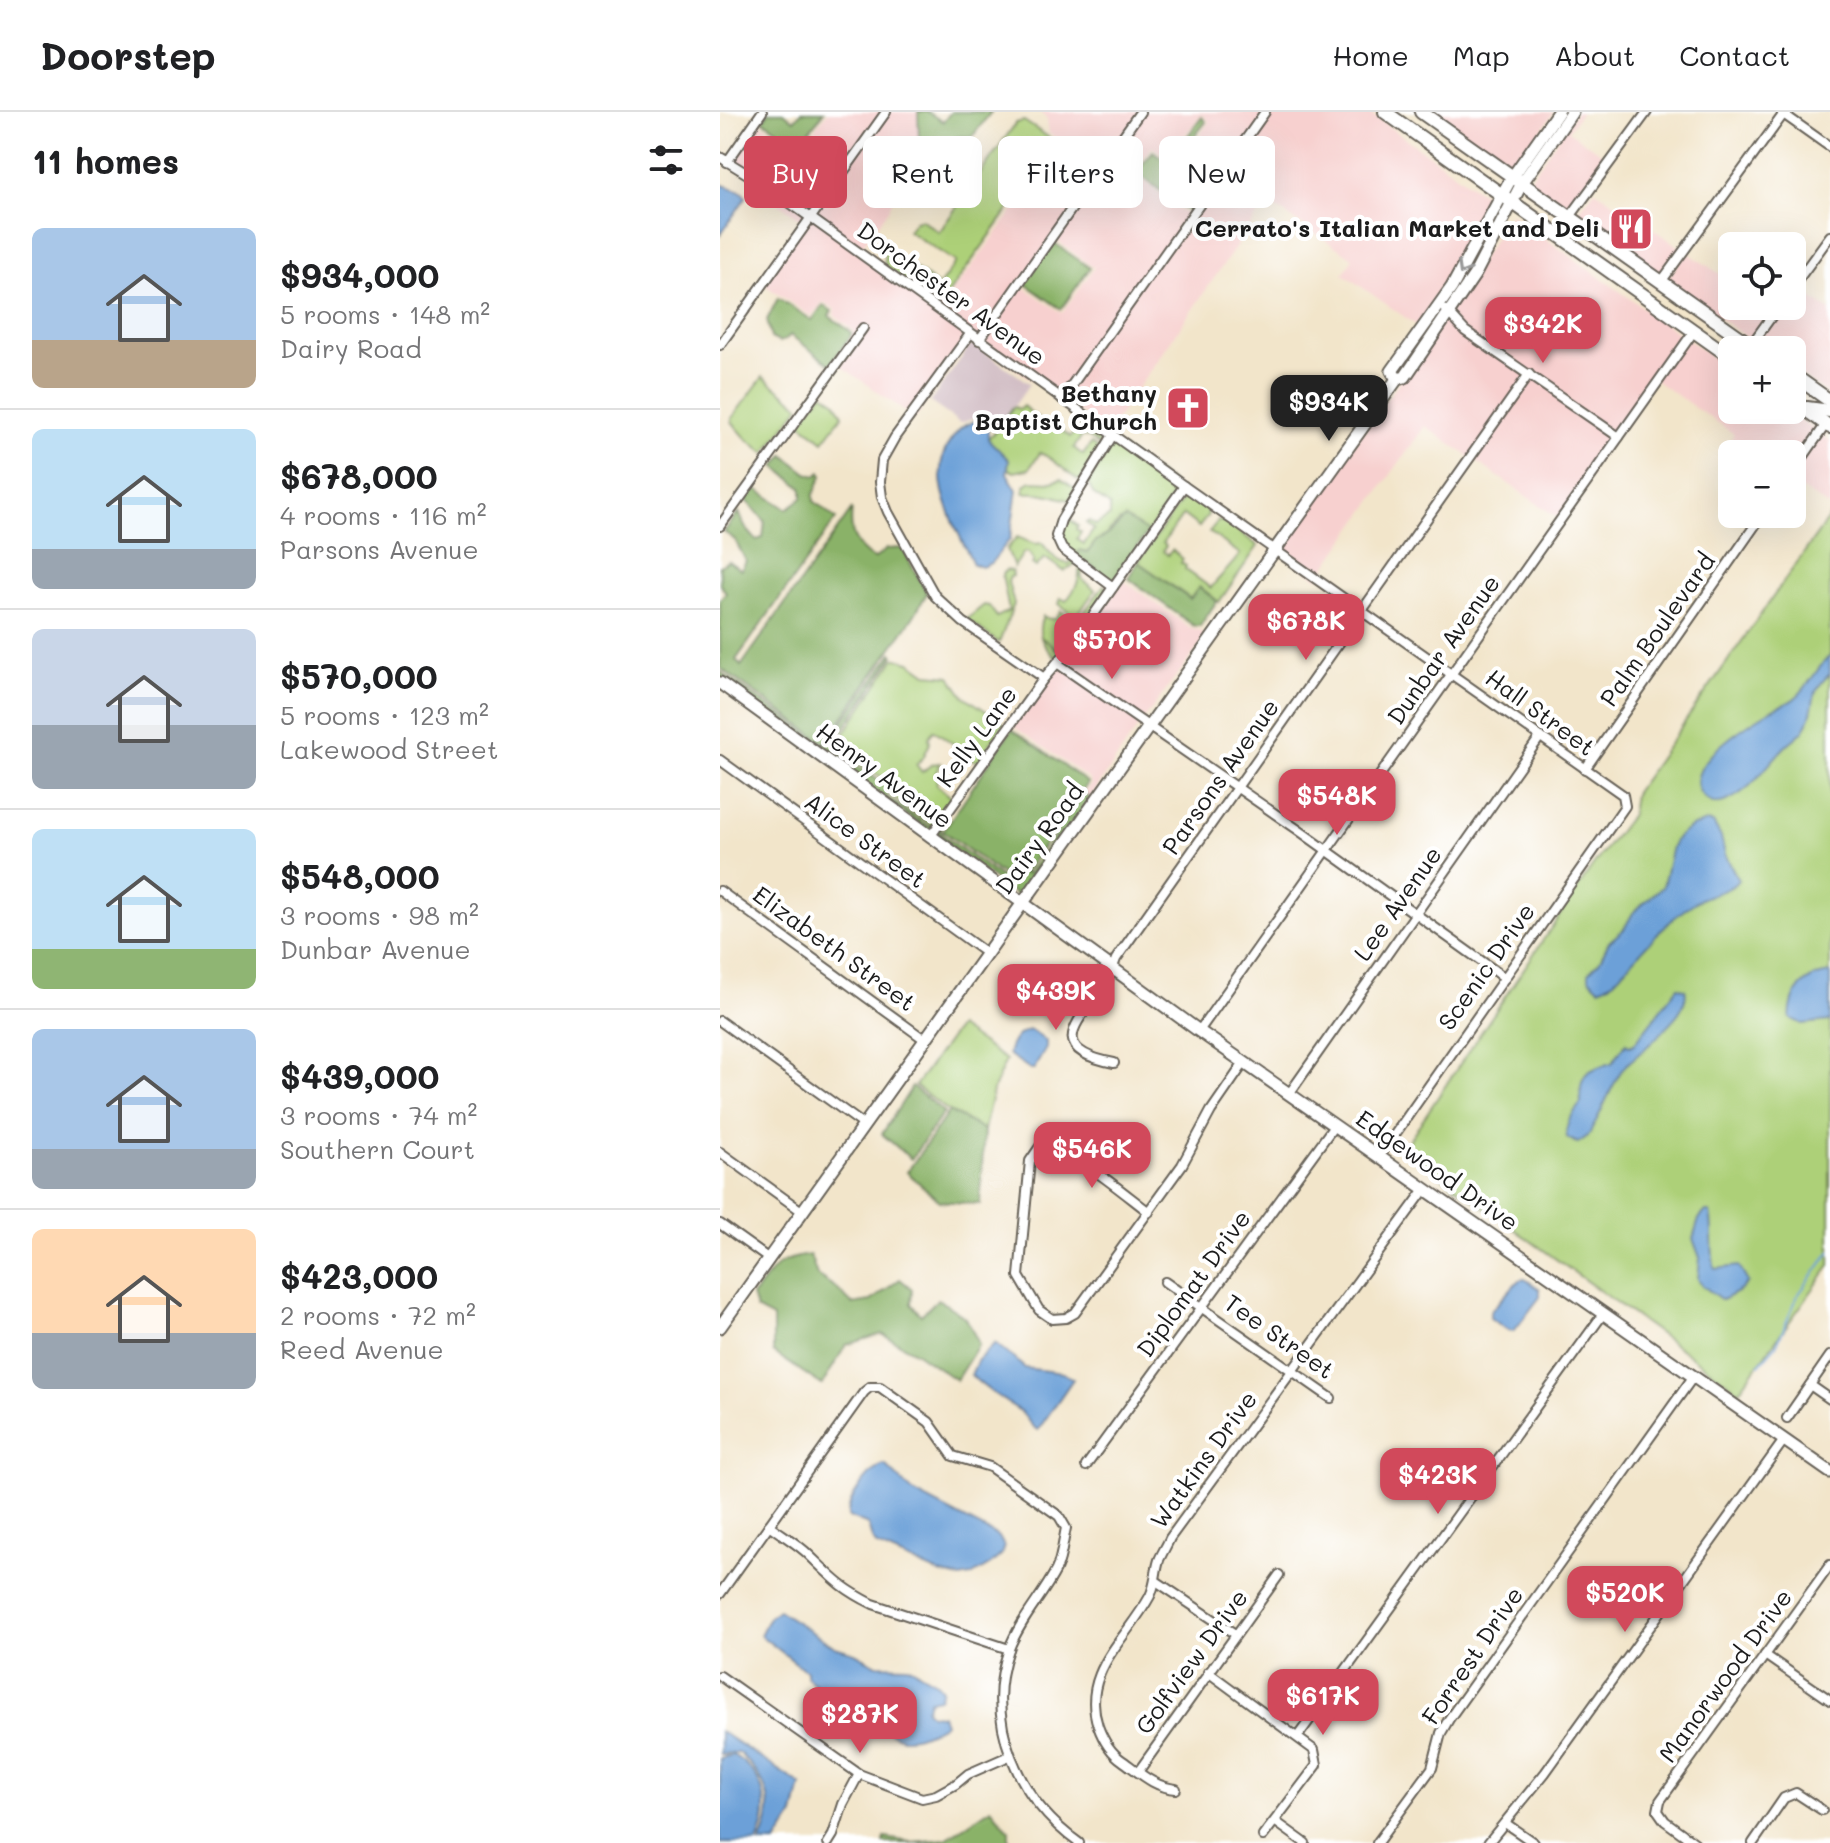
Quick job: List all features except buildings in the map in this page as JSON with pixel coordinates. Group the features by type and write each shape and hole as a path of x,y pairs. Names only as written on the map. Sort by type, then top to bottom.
{"main road":[{"path":"1410,112 1425,114 1738,336"},
{"path":"1391,113 1718,348"},
{"path":"1618,277 1641,285 1661,282"},
{"path":"1694,331 1711,327 1732,332"},
{"path":"1806,384 1830,401"},
{"path":"1806,408 1829,421"}],"street":[{"path":"723,159 762,112"},
{"path":"720,345 886,112"},
{"path":"979,340 1140,112"},
{"path":"1062,399 1265,112"},
{"name":"Dairy Road","path":"720,1327 1274,549 1397,379 1405,377 1475,274 1508,199 1558,112"},
{"name":"Dairy Road","path":"1518,180 1572,112"},
{"path":"1570,217 1647,112"},
{"path":"1661,282 1783,113 1830,147"},
{"name":"Dorchester Avenue","path":"723,159 811,218 1274,549"},
{"name":"Dairy Road","path":"1397,379 1392,371 1452,287 1508,199"},
{"path":"1806,269 1830,236"},
{"path":"1441,302 1465,331 1619,437"},
{"path":"720,526 863,328"},
{"name":"Dunbar Avenue","path":"1199,1031 1694,331"},
{"path":"970,334 895,437 882,460 882,497 935,596 963,622 1044,678"},
{"name":"Parsons Avenue","path":"1114,1063 1096,1060 1081,1052 1071,1038 1073,1027 1529,374"},
{"path":"1806,453 1829,421"},
{"path":"1113,435 1061,520 1056,536 1062,549 1113,587"},
{"name":"Kelly Lane","path":"930,837 1184,486"},
{"name":"Palm Boulevard","path":"1585,769 1753,528"},
{"name":"Hall Street","path":"1274,549 1625,799"},
{"path":"1057,663 1238,787 1505,978"},
{"name":"Henry Avenue","path":"720,683 1021,904"},
{"name":"Lee Avenue","path":"1289,1094 1540,737"},
{"name":"Alice Street","path":"720,760 986,953"},
{"name":"Scenic Drive","path":"1379,1157 1625,806 1625,799"},
{"name":"Elizabeth Street","path":"720,891 924,1039"},
{"name":"Edgewood Drive","path":"1021,904 1830,1472"},
{"path":"720,1021 864,1125"},
{"path":"1149,1212 1069,1154 1054,1146 1041,1145 1030,1161 1019,1276 1039,1310 1052,1319 1066,1318 1075,1313 1149,1212 1182,1165 1211,1111 1244,1063"},
{"name":"Diplomat Drive","path":"1086,1466 1334,1126"},
{"path":"720,1152 803,1212"},
{"name":"Watkins Drive","path":"1176,1789 1160,1787 1115,1756 1101,1735 1094,1715 1093,1694 1102,1666 1150,1596 1159,1560 1170,1538 1425,1189"},
{"path":"720,1224 769,1259"},
{"name":"Tee Street","path":"1165,1282 1331,1398"},
{"path":"1298,1736 1603,1314"},
{"path":"1787,1418 1830,1356"},
{"name":"Forrest Drive","path":"1377,1843 1432,1768 1441,1733 1449,1719 1693,1377"},
{"path":"1810,1385 1830,1399"},
{"path":"720,1594 864,1392 870,1387 880,1387 929,1422 953,1456 990,1467 1059,1516 1066,1528 1057,1568 1032,1605 1009,1649 1001,1705 1009,1756 1020,1779 1041,1810 1079,1843"},
{"path":"1488,1843 1545,1773 1784,1440"},
{"path":"1433,1467 1473,1495"},
{"path":"769,1525 853,1594 873,1604 1009,1649"},
{"name":"Manorwood Drive","path":"1695,1843 1665,1821 1658,1811 1660,1801 1830,1565"},
{"name":"Golfview Drive","path":"1138,1772 1279,1575"},
{"path":"1156,1581 1235,1634"},
{"path":"1765,1655 1830,1700"},
{"path":"1208,1672 1314,1750 1317,1765 1263,1836"},
{"path":"720,1676 859,1774 922,1798 936,1795 968,1774 1009,1756"},
{"path":"828,1843 859,1774"},
{"path":"1753,1843 1784,1798 1796,1793 1822,1810"},
{"path":"1276,1822 1305,1843"},
{"path":"1505,1823 1534,1843"}],"shaded area":[{"path":"828,112 918,112 919,136 863,136 863,208 889,208 859,250 940,309 1015,208 1143,208 1143,180 1159,193 1159,208 1178,208 1187,215 1192,208 1263,208 1108,431 973,340 969,341 915,418 835,362 855,332 834,315 835,309 823,302 811,316 760,282 801,219 785,208 847,208 847,136 809,136","holes":["1055,239 1094,268 1062,313 1022,286"]},
{"path":"1040,112 1368,112 1495,202 1449,285 1419,327 1343,274 1353,258 1275,207 1275,136 1199,136 1209,122 1202,114 1184,136 1159,136 1159,152 1152,147 1143,159 1143,136 1053,136 1049,133 1047,119"},
{"path":"1429,112 1554,112 1513,171"},
{"path":"1576,112 1581,112 1568,131 1608,158 1569,212 1528,182"},
{"path":"761,123 780,136 752,136"},
{"path":"744,147 744,173 732,164"},
{"path":"1595,190 1681,248 1660,276 1575,216"},
{"path":"1511,214 1718,361 1718,423 1653,379 1608,440 1558,518 1425,426 1318,578 1277,550 1399,382"},
{"path":"1687,252 1718,273 1718,317 1666,280"},
{"path":"1806,294 1830,311 1830,396 1806,379 1806,336 1762,336 1773,320 1806,320"},
{"path":"1722,320 1764,320 1753,336 1744,336"},
{"path":"972,343 1030,384 996,431 976,418 960,423 930,402"},
{"path":"1719,424 1806,424 1830,441 1830,507 1806,492 1806,440 1732,440 1734,434"},
{"path":"1123,580 1192,629 1207,636 1138,727 1090,798 1084,794 1091,785 1090,780 1013,726 1051,671 1061,668"}],"green space":[{"path":"769,112 784,112 794,120 801,112 824,112 806,136 786,136 763,120"},
{"path":"918,112 928,112 943,122 951,112 991,112 973,136 919,136"},
{"path":"1202,117 1206,122 1195,136 1188,136"},
{"path":"1024,121 1046,136 1007,136 1016,123"},
{"path":"998,148 998,208 1010,208 940,305 885,266 884,250 886,248 939,286 956,262 908,231 915,221 921,219 939,232 956,208 982,208 982,171"},
{"path":"1153,151 1159,155 1159,189 1143,177 1143,163"},
{"path":"1053,242 1090,268 1061,309 1024,283"},
{"path":"778,298 812,320 823,305 832,311 829,316 850,331 852,334 830,364 790,335 779,342 771,338 767,320"},
{"path":"763,377 800,406 765,453 732,422"},
{"path":"823,393 835,401 843,415 823,441 800,422"},
{"path":"1023,406 1041,421 1052,423 1070,437 1085,422 1104,435 1101,447 1082,436 1074,448 1083,455 1091,444 1099,450 1080,481 1040,453 1029,469 1014,472 1008,469 1009,460 987,439 1013,407 1020,409"},
{"path":"1113,444 1172,483 1175,492 1148,532 1120,521 1088,552 1075,555 1061,539 1064,524 1069,519 1078,526 1076,529 1081,532 1077,539 1084,544 1094,529 1086,523 1089,521 1096,525 1110,516 1110,506 1094,495 1088,484"},
{"path":"784,455 807,473 816,476 821,472 814,501 836,519 736,660 741,666 852,509 852,532 857,544 874,559 887,549 902,548 927,593 825,743 720,668 720,599 726,592 720,585 720,566 728,561 741,570 746,561 735,540 724,532 739,512 745,527 756,540 763,538 765,521 746,500 755,488 787,509 802,498 802,488 775,466"},
{"path":"1061,479 1076,489 1070,500 1024,493 1025,485 1031,481"},
{"path":"1185,496 1207,508 1208,515 1199,527 1183,515 1163,543 1166,546 1163,551 1168,555 1172,550 1183,559 1181,563 1186,566 1185,569 1211,588 1240,554 1209,532 1218,521 1227,522 1258,546 1219,602 1200,587 1191,599 1138,562"},
{"path":"1830,516 1830,1266 1739,1391 1403,1149 1592,867 1631,815 1634,794"},
{"path":"1125,518 1148,532 1113,581 1075,555 1080,550 1088,552 1096,541 1109,534"},
{"path":"1017,537 1035,544 1042,543 1057,559 1069,564 1071,559 1075,564 1064,571 1045,558 1036,567 1029,553 1024,552 1014,567 1007,549"},
{"path":"1138,562 1190,599 1199,587 1217,601 1200,626 1194,626 1128,578"},
{"path":"1082,568 1085,570 1081,575 1083,580 1095,590 1076,617 1059,604 1061,598 1066,601 1073,591"},
{"path":"1006,570 1012,571 1013,576 1008,582 1014,604 999,643 967,619 984,605 989,606 997,617 1009,611 1002,575"},
{"path":"1104,585 1108,590 1057,659 1048,649 1042,640 1040,635 1043,616 1056,618 1061,611 1075,622 1057,648 1041,637 1057,650"},
{"path":"892,653 894,655 840,734 842,752 849,762 885,784 887,797 929,827 942,824 940,833 1005,881 1014,872 1028,874 1084,794 1090,798 1020,898 720,678 720,672 825,746"},
{"path":"895,658 910,662 927,674 950,676 964,696 1004,723 978,762 952,751 955,745 934,730 923,758 916,764 922,772 932,764 940,763 936,773 937,785 952,798 931,825 889,794 888,781 851,759 846,751 843,735"},
{"path":"1012,729 1088,783 1025,872 1013,869 1005,877 943,831"},
{"path":"958,1027 1006,1060 993,1090 984,1130 958,1118 915,1086"},
{"path":"912,1087 944,1112 911,1159 882,1134"},
{"path":"949,1111 984,1130 980,1204 939,1201 907,1172"},
{"path":"810,1255 817,1275 852,1304 871,1301 900,1279 912,1289 911,1304 921,1315 938,1299 966,1318 979,1344 956,1380 882,1334 846,1345 822,1385 773,1352 773,1318 756,1309 752,1296 776,1267 789,1259"},
{"path":"991,1808 1009,1830 1009,1843 884,1843 885,1838 911,1842 946,1839"}],"water":[{"path":"720,184 741,191 744,200 720,235"},
{"path":"977,421 988,429 988,439 1009,460 1007,473 1017,490 1010,539 991,563 982,567 973,564 952,518 942,485 941,469 944,453 955,435 965,425"},
{"path":"1830,656 1830,674 1818,688 1809,721 1803,730 1743,791 1722,803 1707,800 1698,788 1698,776 1716,750 1745,727 1795,698"},
{"path":"1713,823 1721,837 1725,854 1738,880 1686,908 1610,984 1599,988 1589,978 1589,972 1633,913 1663,886 1677,837 1691,827"},
{"path":"1830,973 1830,1021 1802,1024 1790,1018 1793,1000 1801,987 1813,978"},
{"path":"1678,987 1685,989 1681,1008 1654,1041 1622,1070 1588,1136 1578,1143 1567,1138 1568,1123 1581,1103 1581,1086 1586,1075 1612,1063 1626,1043 1630,1046 1634,1044"},
{"path":"1030,1030 1046,1041 1046,1048 1034,1069 1008,1054 1015,1038"},
{"path":"1705,1212 1710,1212 1715,1269 1739,1266 1748,1282 1741,1290 1722,1300 1698,1279 1700,1258 1693,1239 1699,1219"},
{"path":"1525,1279 1540,1289 1540,1297 1514,1331 1508,1330 1490,1318 1490,1312 1519,1280"},
{"path":"995,1343 1025,1368 1063,1373 1073,1379 1038,1430 1020,1411 971,1375 977,1361"},
{"path":"885,1465 913,1492 999,1537 1004,1546 1001,1555 971,1576 960,1578 939,1573 877,1546 868,1525 848,1517 848,1510 866,1479"},
{"path":"778,1610 835,1647 877,1665 908,1666 936,1682 942,1689 939,1698 929,1700 926,1710 942,1715 945,1723 926,1734 903,1738 837,1700 760,1635 769,1617"},
{"path":"720,1731 801,1785 794,1815 776,1843 760,1843 769,1805 763,1784 739,1753 720,1754"},
{"path":"733,1755 753,1773 763,1794 764,1818 757,1843 720,1843 720,1758"}],"waterway":[{"path":"1759,1365 1777,1344 1798,1295 1830,1252"}],"place":[{"name":"Cerrato's Italian Market and Deli","path":"1631,229"},
{"name":"Bethany Baptist Church","path":"1188,408"}]}
